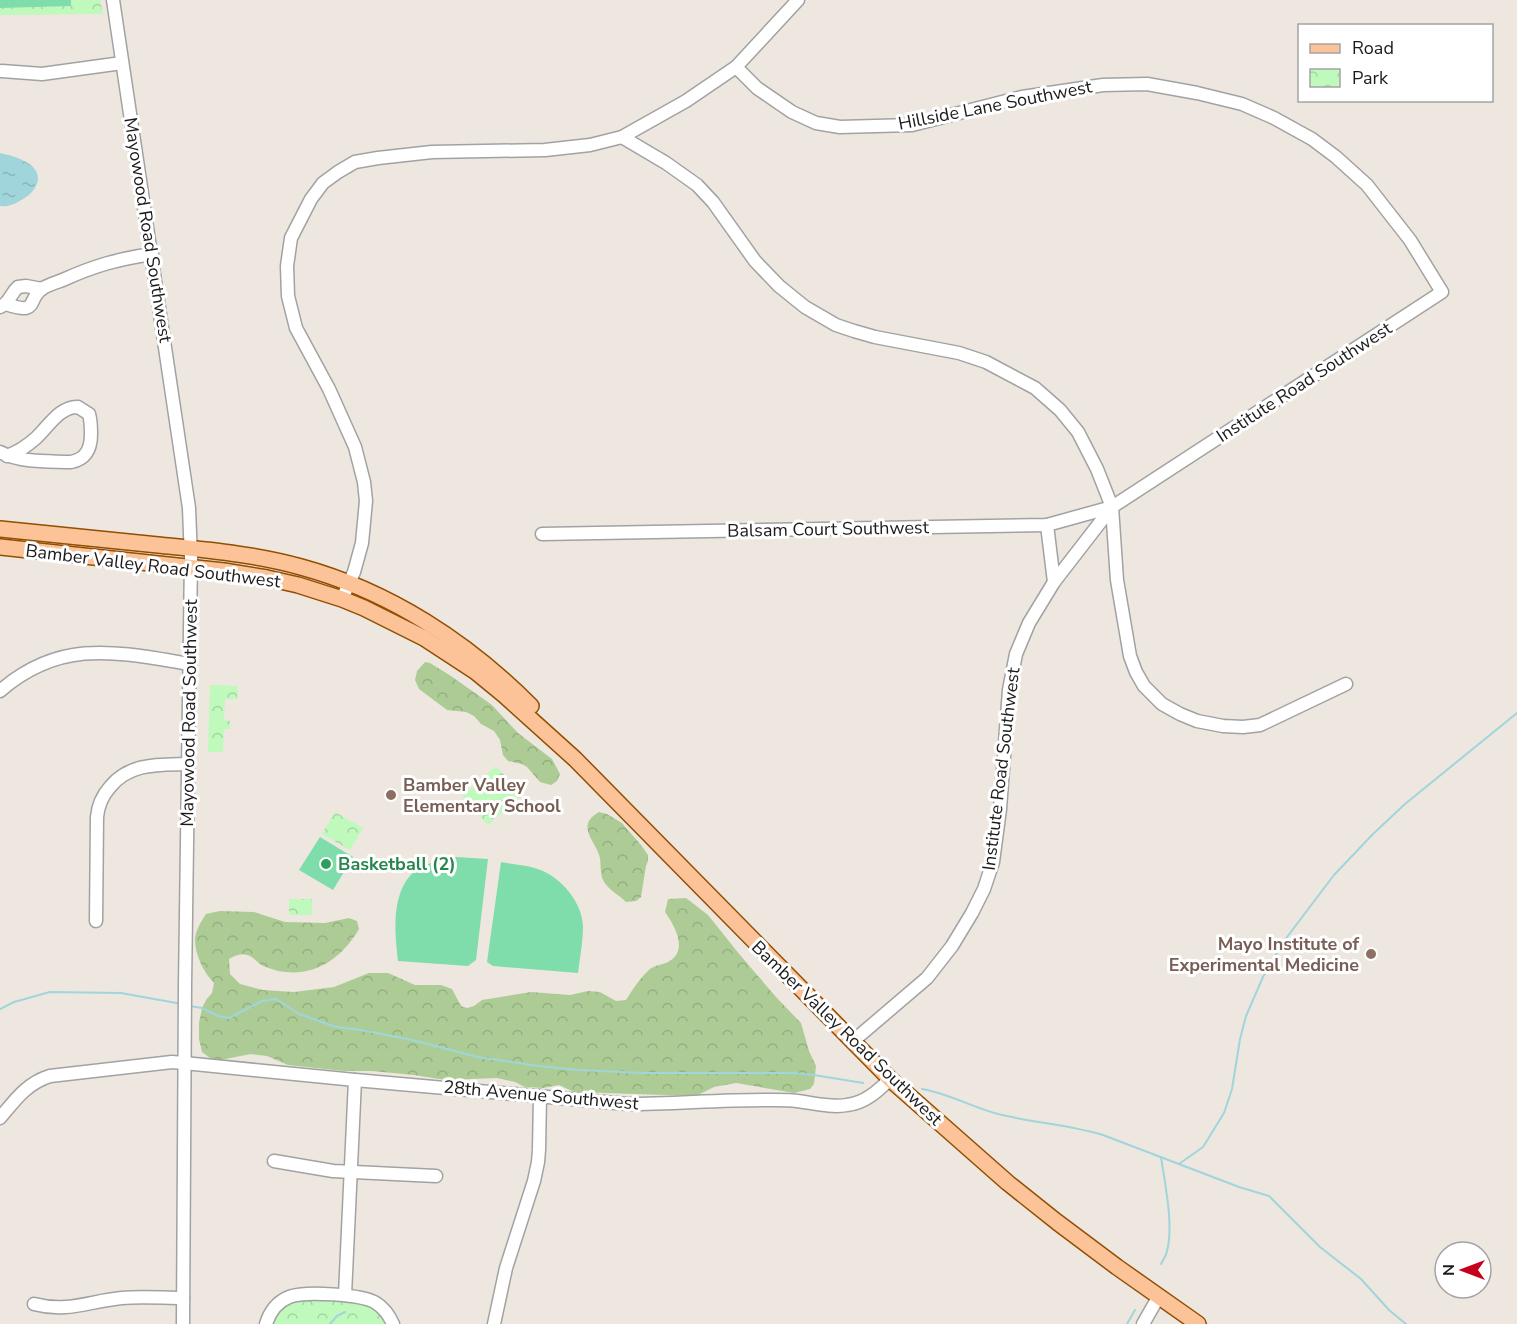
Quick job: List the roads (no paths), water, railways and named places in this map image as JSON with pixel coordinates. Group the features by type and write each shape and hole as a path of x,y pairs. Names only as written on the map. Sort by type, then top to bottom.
{"main road":[{"name":"Bamber Valley Road Southwest","path":"0,529 191,548 267,559 300,566 349,582 409,612 460,644 501,677 532,708 574,759"},
{"name":"Bamber Valley Road Southwest","path":"0,547 267,578 342,599 424,638 476,672 574,759 890,1079 1016,1190 1108,1261 1198,1324"}],"street":[{"name":"Mayowood Road Southwest","path":"113,0 187,489 191,548 184,1020 183,1324"},
{"path":"342,599 358,560 363,537 366,501 364,482 355,447 329,389 296,328 288,296 287,266 291,238 311,199 323,183 355,162 378,158 432,152 545,150 590,145 622,137 687,101 736,68 798,0"},
{"path":"1,71 42,74 122,63"},
{"name":"Hillside Lane Southwest","path":"736,68 757,88 792,112 816,123 840,127 912,124 1022,97 1103,84 1148,84 1242,104 1312,139 1367,185 1410,240 1442,292"},
{"path":"622,137 666,163 697,185 713,202 755,261 779,286 805,307 836,325 854,332 959,353 986,362 1035,388 1059,410 1078,432 1097,469 1112,507 1118,580 1130,656 1144,686 1162,704 1179,714 1197,720 1223,726 1243,727 1260,725 1346,684"},
{"path":"42,289 18,286 3,306 28,307 32,305 42,289 101,264 152,254"},
{"name":"Institute Road Southwest","path":"852,1042 927,978 952,946 972,914 993,862 1009,690 1016,654 1029,623 1054,582 1112,507 1442,292"},
{"path":"78,407 89,414 91,442 88,451 81,459 71,462 25,460 4,454 19,451 66,409 78,407"},
{"name":"Balsam Court Southwest","path":"542,534 1047,525 1112,507"},
{"path":"1047,525 1054,582"},
{"path":"0,691 31,668 80,653 105,652 190,664"},
{"path":"96,921 97,817 103,796 117,779 138,768 189,764"},
{"name":"28th Avenue Southwest","path":"0,1118 23,1090 50,1076 168,1063 627,1104 794,1100 848,1105 877,1092 890,1079"},
{"path":"345,1296 355,1080"},
{"path":"494,1324 506,1268 538,1162 540,1096"},
{"path":"274,1161 351,1173 435,1176"},
{"path":"266,1324 278,1303 303,1294 360,1297 375,1302 387,1312 393,1324"},
{"path":"1143,1324 1159,1296"},
{"path":"34,1304 58,1309 124,1298 183,1298"}],"water":[{"path":"0,153 21,159 33,167 38,179 30,194 7,206 0,206"}],"waterway":[{"path":"1179,1164 1203,1147 1224,1113 1232,1089 1246,1016 1263,977 1284,941 1334,875 1373,834 1405,804 1517,713"},
{"path":"0,1009 14,1002 50,992 121,993 182,1004"},
{"path":"190,1006 229,1018 262,1001 276,999 299,1014 336,1027 412,1040 478,1057 539,1066 643,1073 791,1073 863,1083"},
{"path":"922,1089 1002,1115 1103,1135 1239,1187 1269,1196 1320,1247 1361,1279 1389,1310 1406,1324"},
{"path":"1161,1157 1170,1230 1167,1251 1161,1264"},
{"path":"1127,1324 1135,1310"},
{"path":"330,1324 337,1316 345,1312"}],"place":[{"name":"Bamber Valley Elementary School","path":"391,795"},
{"name":"Basketball (2)","path":"326,864"},
{"name":"Mayo Institute of Experimental Medicine","path":"1371,954"}]}
